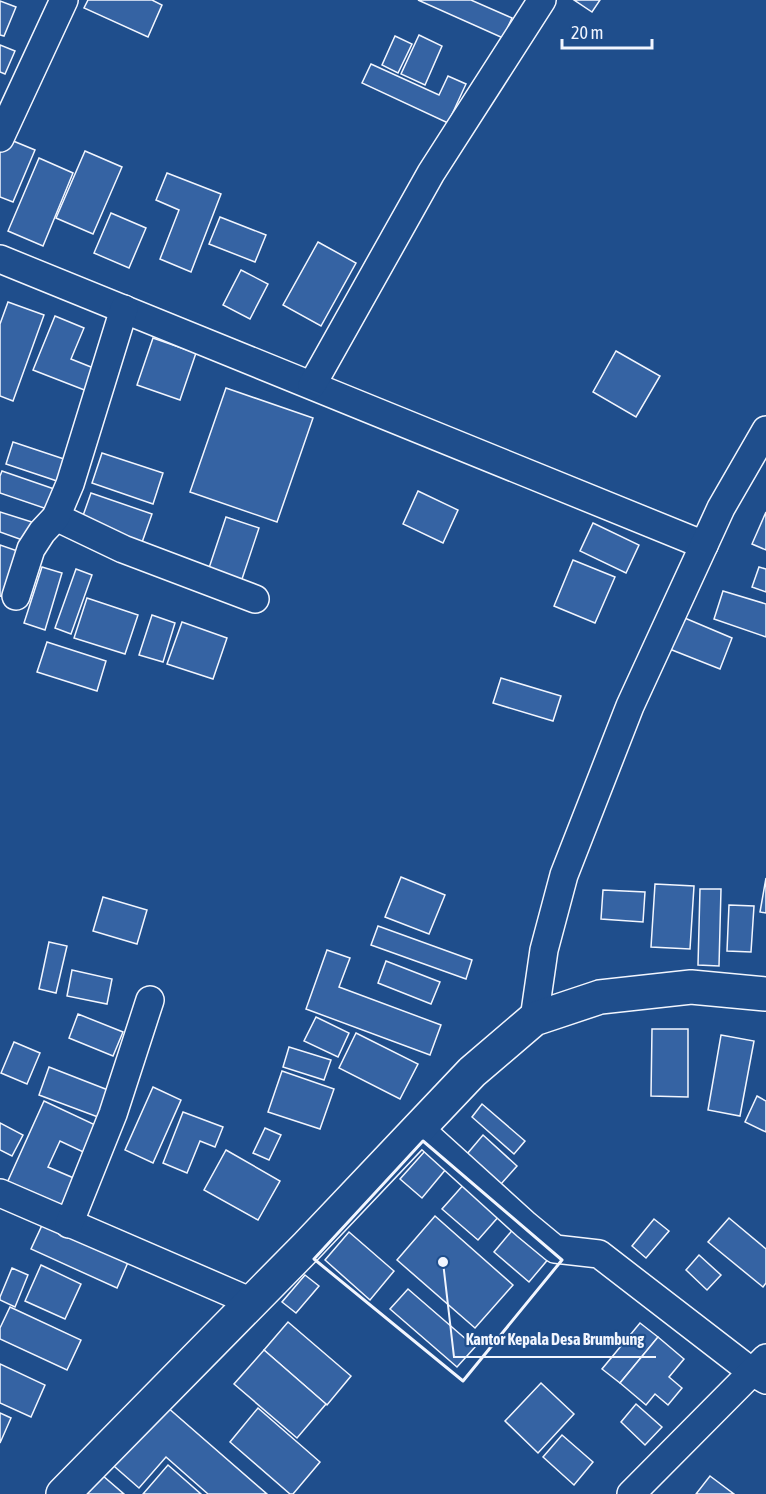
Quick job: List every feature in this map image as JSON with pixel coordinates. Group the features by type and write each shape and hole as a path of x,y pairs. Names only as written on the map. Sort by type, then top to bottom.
{"street":[{"path":"0,138 64,0"},
{"path":"312,385 431,173 542,0"},
{"path":"0,259 704,545"},
{"path":"16,596 31,549 56,517 70,484 123,309"},
{"path":"534,1019 544,950 564,875 630,706 721,508 766,430"},
{"path":"56,517 123,549 255,599"},
{"path":"63,1494 252,1302 472,1072 534,1019 600,997 690,987 766,994"},
{"path":"69,1224 113,1114 150,1000"},
{"path":"419,1128 555,1249 599,1254 761,1370 631,1494"},
{"path":"0,1193 252,1302"}],"building":[{"path":"88,0 152,0 162,5 148,37 84,8"},
{"path":"418,0 471,0 512,18 503,38"},
{"path":"574,0 600,0 592,12"},
{"path":"0,1 16,7 4,36 0,35"},
{"path":"419,35 442,46 425,85 401,74"},
{"path":"395,36 412,44 398,73 382,65"},
{"path":"0,45 15,51 5,74 0,72"},
{"path":"371,64 439,95 448,76 466,84 448,123 362,83"},
{"path":"6,138 35,150 13,202 0,197 0,152"},
{"path":"85,151 122,167 93,234 56,218"},
{"path":"39,158 73,173 43,246 8,231"},
{"path":"167,173 221,194 191,272 160,259 179,210 156,200"},
{"path":"111,213 146,228 129,268 94,253"},
{"path":"220,217 266,235 255,262 209,244"},
{"path":"318,242 356,263 321,326 283,305"},
{"path":"241,270 268,284 250,319 223,305"},
{"path":"8,302 44,315 13,401 0,396 0,324"},
{"path":"55,316 84,328 71,359 96,369 87,391 33,370"},
{"path":"153,338 196,353 180,400 137,385"},
{"path":"616,351 660,376 636,417 593,392"},
{"path":"226,388 313,418 277,522 190,492"},
{"path":"13,442 64,459 57,481 6,464"},
{"path":"102,453 163,473 153,504 92,483"},
{"path":"2,471 60,491 53,511 0,493"},
{"path":"418,491 458,510 443,543 403,524"},
{"path":"91,493 152,514 140,548 79,527"},
{"path":"0,512 35,523 28,542 0,532"},
{"path":"766,512 766,550 752,544"},
{"path":"226,517 259,528 241,582 208,571"},
{"path":"593,523 639,545 626,573 580,551"},
{"path":"0,545 26,554 11,600 0,596"},
{"path":"573,560 615,577 595,623 554,606"},
{"path":"42,567 62,573 45,630 24,623"},
{"path":"759,567 766,569 766,592 752,587"},
{"path":"76,569 92,575 71,634 55,628"},
{"path":"723,591 766,604 766,637 714,619"},
{"path":"87,598 138,615 125,654 74,638"},
{"path":"152,615 175,623 163,662 139,655"},
{"path":"680,616 732,638 720,669 667,648"},
{"path":"182,622 227,638 213,679 167,664"},
{"path":"47,642 106,661 97,691 37,672"},
{"path":"501,678 561,696 553,721 493,703"},
{"path":"401,877 445,895 429,934 385,917"},
{"path":"766,878 766,913 760,912"},
{"path":"655,884 694,886 690,949 651,947"},
{"path":"700,889 721,889 719,966 698,965"},
{"path":"603,890 645,892 643,922 601,919"},
{"path":"103,897 147,910 137,944 93,931"},
{"path":"729,905 754,906 751,952 727,951"},
{"path":"378,926 472,960 466,979 371,945"},
{"path":"49,942 67,946 56,993 39,989"},
{"path":"327,950 350,958 339,987 441,1025 430,1055 306,1009"},
{"path":"386,961 440,982 431,1004 378,983"},
{"path":"72,970 112,979 107,1004 67,996"},
{"path":"78,1014 123,1032 113,1056 69,1038"},
{"path":"316,1017 349,1033 338,1057 304,1041"},
{"path":"652,1029 688,1029 688,1097 651,1096"},
{"path":"356,1033 418,1064 400,1099 339,1068"},
{"path":"721,1035 754,1041 740,1116 708,1110"},
{"path":"14,1042 40,1053 27,1084 1,1073"},
{"path":"289,1047 331,1060 324,1080 283,1067"},
{"path":"49,1067 108,1090 98,1117 39,1095"},
{"path":"282,1071 334,1089 320,1129 268,1112"},
{"path":"153,1087 181,1100 153,1163 125,1150"},
{"path":"757,1096 766,1101 766,1132 745,1122"},
{"path":"44,1101 106,1130 94,1157 60,1141 48,1167 83,1182 69,1211 7,1183"},
{"path":"482,1104 525,1141 514,1154 472,1117"},
{"path":"183,1112 223,1127 215,1147 200,1141 187,1173 163,1163"},
{"path":"0,1123 23,1135 12,1156 0,1150"},
{"path":"265,1128 281,1135 269,1160 253,1153"},
{"path":"483,1135 517,1166 501,1184 467,1154"},
{"path":"226,1150 280,1181 258,1220 204,1190"},
{"path":"425,1151 446,1169 422,1198 400,1179"},
{"path":"465,1183 500,1215 478,1240 442,1209"},
{"path":"435,1216 513,1285 475,1328 397,1260"},
{"path":"729,1218 766,1249 766,1283 763,1287 708,1242"},
{"path":"654,1219 669,1231 646,1258 632,1246"},
{"path":"44,1221 129,1260 117,1288 31,1249"},
{"path":"515,1227 550,1257 529,1282 494,1252"},
{"path":"349,1232 394,1271 370,1300 325,1260"},
{"path":"699,1255 721,1275 707,1290 686,1270"},
{"path":"41,1265 81,1284 65,1319 25,1301"},
{"path":"12,1268 28,1275 15,1307 0,1300"},
{"path":"305,1275 319,1286 296,1313 282,1302"},
{"path":"408,1289 475,1347 457,1367 390,1309"},
{"path":"10,1307 81,1340 67,1370 0,1339 0,1328"},
{"path":"288,1322 351,1376 327,1405 264,1350"},
{"path":"640,1323 658,1337 620,1383 602,1369"},
{"path":"658,1337 684,1359 669,1377 682,1388 668,1405 655,1394 646,1405 620,1383"},
{"path":"264,1350 326,1404 297,1438 234,1384"},
{"path":"0,1364 45,1385 31,1417 0,1403"},
{"path":"541,1383 574,1414 538,1453 505,1421"},
{"path":"159,1400 267,1494 208,1494 166,1457 139,1488 107,1460"},
{"path":"636,1404 662,1427 645,1445 621,1422"},
{"path":"258,1408 320,1462 293,1494 290,1494 230,1442"},
{"path":"0,1413 11,1418 0,1443"},
{"path":"562,1435 593,1462 574,1485 543,1457"},
{"path":"168,1465 201,1494 143,1494"},
{"path":"95,1469 124,1494 83,1494"},
{"path":"710,1476 734,1494 696,1494"}],"wall":[{"path":"423,1141 562,1260 463,1381 314,1259 423,1141"}],"place":[{"name":"Kantor Kepala Desa Brumbung","path":"443,1262"}]}
